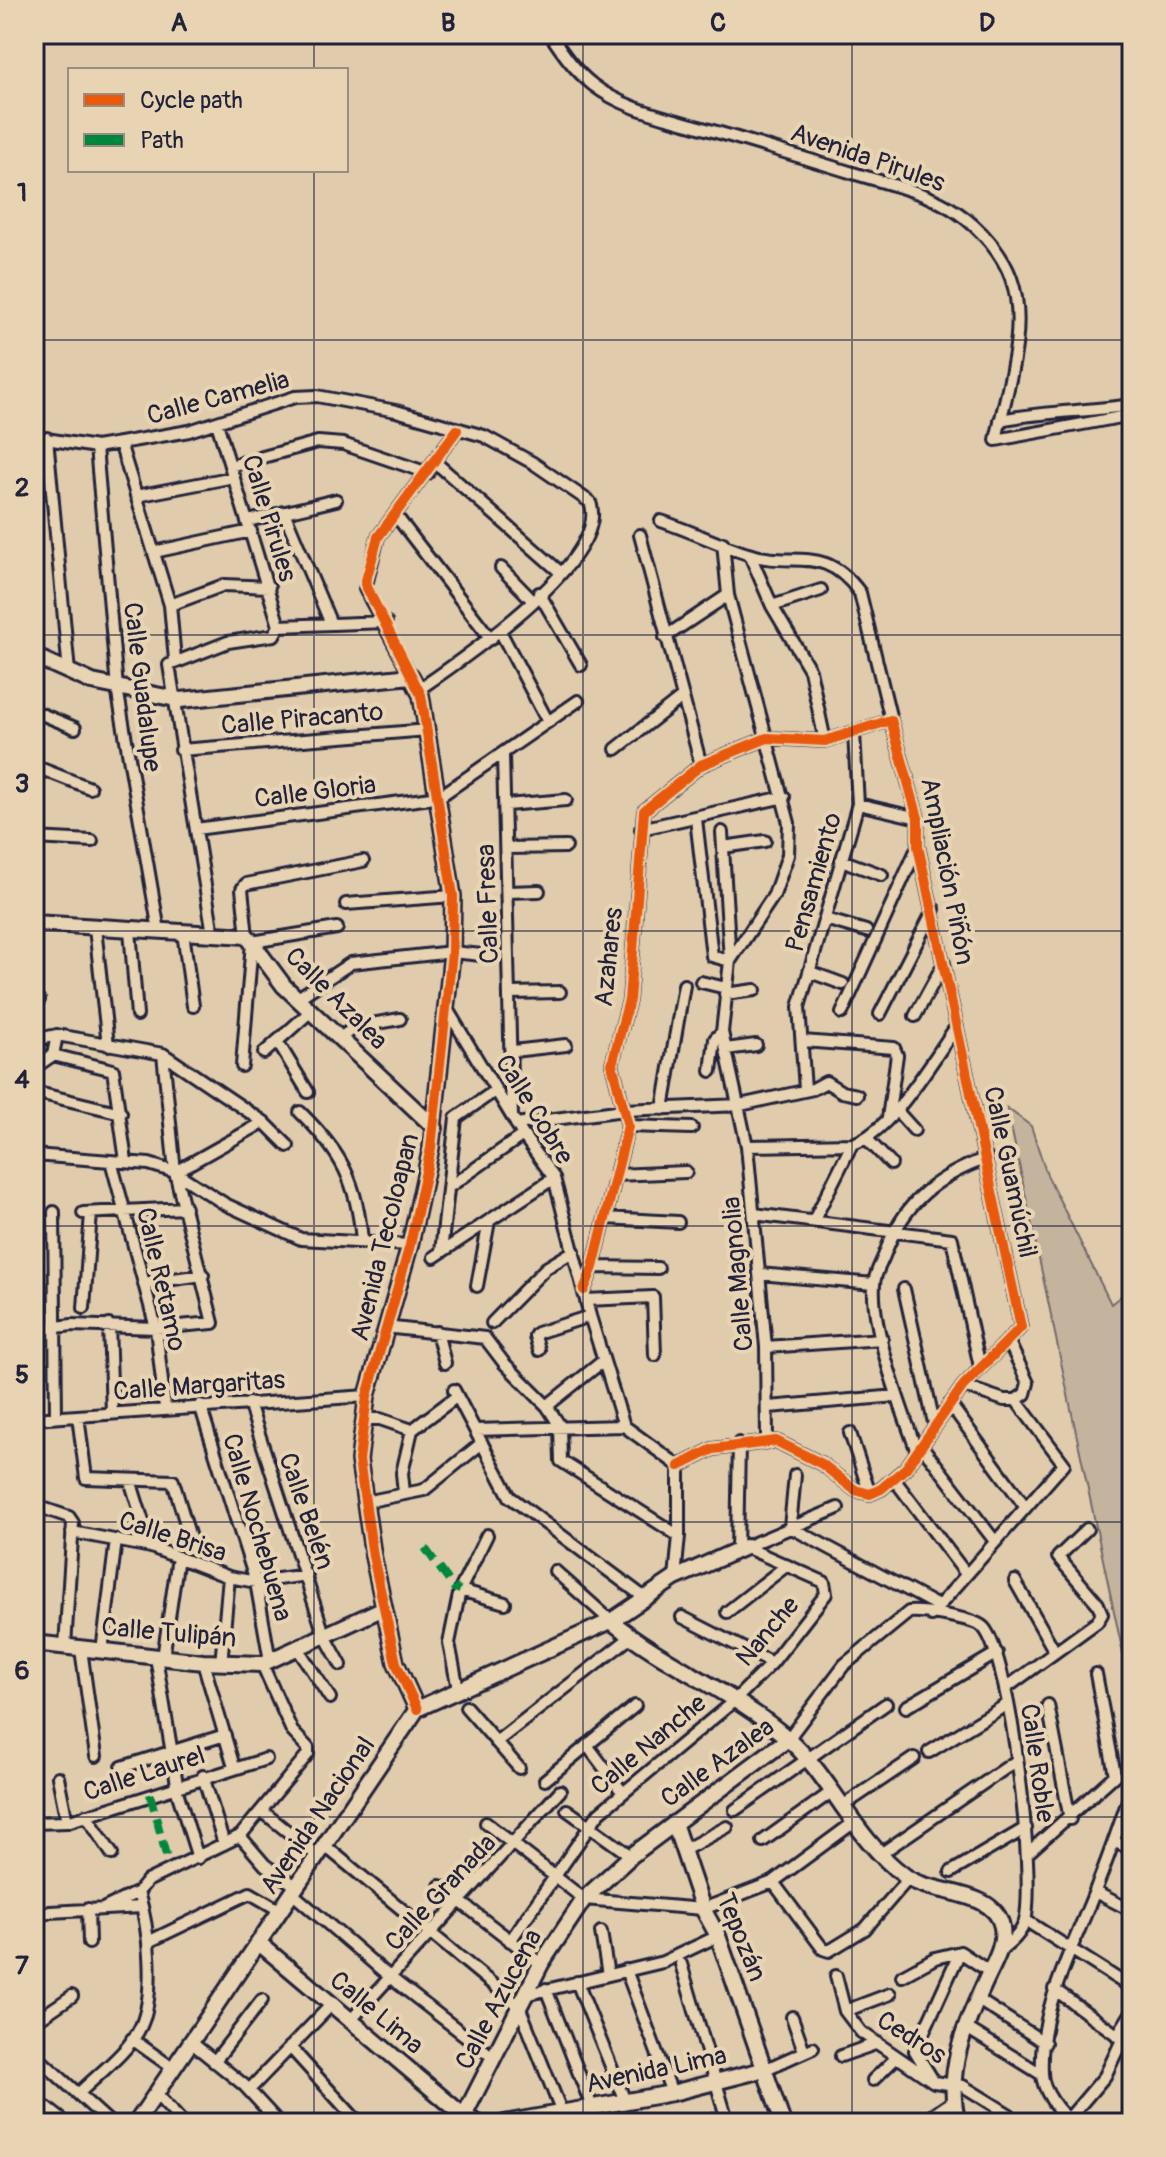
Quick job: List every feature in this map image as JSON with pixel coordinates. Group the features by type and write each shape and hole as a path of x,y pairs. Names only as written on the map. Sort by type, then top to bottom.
{"street":[{"name":"Avenida Pirules","path":"550,34 566,57 593,85 634,108 936,201 957,212 977,229 997,252 1012,279 1015,310 1015,344 996,440 1126,411"},
{"name":"Calle Camelia","path":"34,437 96,447 217,423 295,397 317,396 396,411 498,442 590,502 593,512 591,528 579,554 560,572"},
{"path":"1000,420 1048,410 1072,414 1126,411"},
{"name":"Calle Pirules","path":"217,423 279,626"},
{"path":"34,656 117,688 173,699 411,676 365,584 378,537 397,517 457,430"},
{"path":"47,438 69,672"},
{"path":"136,496 232,472 318,442 343,444 428,473"},
{"path":"120,443 170,605 175,660"},
{"name":"Calle Guadalupe","path":"96,447 117,688 159,931"},
{"path":"418,690 491,639 560,572 435,462"},
{"path":"154,552 249,526 284,512 336,500"},
{"path":"284,512 331,624"},
{"path":"397,517 491,639"},
{"path":"661,521 750,555 772,606 810,670 825,741"},
{"path":"640,535 701,765"},
{"path":"723,543 728,595 784,797 790,838 774,895 730,961"},
{"name":"Ampliación Piñón","path":"750,555 813,559 834,568 860,593 918,818 918,846 934,909 956,1027"},
{"path":"501,568 535,596 581,665"},
{"path":"170,605 224,585 269,587"},
{"path":"772,606 821,590"},
{"path":"665,637 728,595"},
{"path":"213,934 169,665 175,660 228,642 274,635 279,626 386,622"},
{"path":"500,631 548,722"},
{"name":"Avenida Tecoloapan","path":"411,676 418,690 428,730 439,797 453,896 452,952 435,1128 410,1245 367,1396 359,1460 384,1608 400,1676 417,1709"},
{"path":"616,749 681,698"},
{"path":"439,797 578,701"},
{"path":"34,711 75,728"},
{"path":"767,738 825,741 891,722"},
{"name":"Calle Piracanto","path":"181,750 428,730"},
{"name":"Pensamiento","path":"805,1089 799,1007 858,804 854,733"},
{"name":"Azahares","path":"585,1295 628,1126 612,1064 629,1000 641,829 648,805 701,765 767,738"},
{"name":"Calle Fresa","path":"503,755 514,1120"},
{"path":"34,766 90,788"},
{"name":"Calle Gloria","path":"196,829 439,797"},
{"path":"641,829 784,797"},
{"path":"506,805 566,800"},
{"path":"858,804 918,818"},
{"path":"696,819 712,956 730,961"},
{"path":"711,1071 715,1039 722,1032 730,961 722,832"},
{"path":"34,838 92,841"},
{"path":"723,847 765,841"},
{"path":"842,1013 918,846"},
{"path":"507,848 566,847"},
{"path":"841,860 882,875"},
{"name":"Calle Azalea","path":"363,861 246,884 242,889 250,939 284,986 435,1128"},
{"path":"508,892 539,891"},
{"path":"346,904 453,896"},
{"path":"880,1014 934,909"},
{"path":"825,919 866,931"},
{"path":"34,923 250,939 337,928"},
{"path":"95,928 108,1045"},
{"path":"130,930 137,1015"},
{"path":"183,932 193,1006"},
{"path":"242,1066 250,939"},
{"path":"298,998 351,963 452,952 492,956"},
{"path":"915,1016 944,963"},
{"path":"810,972 843,984"},
{"path":"701,982 725,991 755,990"},
{"path":"663,1109 684,985"},
{"path":"511,993 560,992"},
{"name":"Calle Cobre","path":"446,1007 523,1135 554,1178 590,1316 624,1426"},
{"path":"264,1053 311,1011"},
{"path":"340,1038 355,1027 400,1019"},
{"path":"747,1146 852,1144 866,1138 892,1114 956,1027"},
{"name":"Calle Guamúchil","path":"956,1027 987,1158 1021,1327 1008,1340"},
{"name":"Calle Magnolia","path":"722,1032 747,1146 766,1347 767,1440"},
{"path":"34,1068 53,1055 57,1035"},
{"path":"34,1040 57,1035 163,1054 264,1122 288,1146"},
{"path":"277,1041 308,1092"},
{"path":"803,1041 894,1048 897,1055 892,1114"},
{"path":"513,1051 566,1045"},
{"path":"726,1049 756,1045"},
{"path":"34,1330 109,1325 156,1328 213,1323 175,1172 163,1054"},
{"path":"53,1055 113,1070 126,1161"},
{"path":"514,1120 624,1110 740,1105 827,1082 842,1092 857,1095"},
{"path":"496,1090 456,1118 438,1254 554,1178"},
{"path":"34,1092 121,1113"},
{"path":"300,1112 325,1136 347,1168 359,1206 362,1241"},
{"path":"892,1114 914,1130"},
{"path":"175,1172 264,1122"},
{"path":"628,1126 692,1128"},
{"path":"449,1187 523,1135"},
{"path":"866,1138 891,1164"},
{"path":"814,1220 852,1144"},
{"path":"34,1155 126,1161 175,1172 225,1204 301,1239 410,1245"},
{"path":"987,1158 956,1170 929,1187 907,1209 893,1230 874,1284 882,1339 897,1396 919,1448 994,1540"},
{"name":"Calle Retamo","path":"111,1161 156,1328 165,1408"},
{"path":"616,1175 686,1172"},
{"path":"84,1308 87,1213 185,1208"},
{"path":"54,1212 56,1417"},
{"path":"754,1214 952,1239 980,1367"},
{"path":"605,1218 678,1222"},
{"path":"477,1286 489,1221"},
{"path":"492,1323 546,1268 574,1251"},
{"path":"593,1267 658,1268"},
{"path":"759,1274 874,1284"},
{"path":"144,1283 203,1275"},
{"path":"904,1289 934,1423"},
{"path":"585,1295 653,1297 655,1355"},
{"path":"539,1350 535,1334 590,1316"},
{"path":"109,1325 112,1413"},
{"path":"385,1327 485,1338 504,1363 547,1406 560,1426 561,1461 679,1536"},
{"path":"437,1332 445,1363"},
{"path":"766,1347 882,1339"},
{"path":"679,1466 713,1449 767,1440 803,1452 855,1490 870,1494 894,1479 963,1386 1008,1340 1028,1383 1025,1394 1016,1400 1004,1400 963,1386"},
{"path":"547,1406 603,1361"},
{"path":"404,1493 402,1473 412,1430 455,1393 510,1497 645,1598"},
{"name":"Calle Margaritas","path":"34,1419 200,1405 367,1396"},
{"path":"769,1407 897,1396"},
{"path":"790,1527 934,1610 1024,1505 1064,1464 1016,1400"},
{"name":"Calle Belén","path":"249,1403 324,1634 341,1665"},
{"path":"950,1404 1024,1505"},
{"name":"Calle Nochebuena","path":"200,1405 256,1582 266,1662 292,1731 309,1751 262,1811"},
{"path":"78,1416 86,1478 173,1481 191,1541"},
{"path":"363,1419 380,1419 412,1430"},
{"path":"475,1430 624,1426 679,1466"},
{"path":"850,1433 870,1494"},
{"path":"365,1502 432,1486 482,1443"},
{"path":"739,1443 741,1549"},
{"path":"675,1578 679,1536 679,1466"},
{"path":"790,1527 795,1475"},
{"path":"894,1479 966,1574"},
{"path":"130,1480 151,1547"},
{"name":"Calle Brisa","path":"34,1505 72,1526 151,1547 229,1577 256,1582 307,1575"},
{"path":"741,1549 838,1508"},
{"path":"72,1526 73,1648 96,1756"},
{"path":"1006,1688 1102,1614 1098,1604 1058,1557 1087,1529"},
{"path":"458,1689 449,1654 460,1590 487,1535"},
{"path":"102,1651 116,1540"},
{"path":"741,1549 786,1566"},
{"name":"Avenida Nacional","path":"136,2123 417,1709 611,1621 675,1578 741,1549"},
{"path":"178,1557 160,1658 176,1785 198,1858"},
{"path":"727,1612 786,1566"},
{"name":"Nanche","path":"734,1701 772,1663 826,1594 827,1586 786,1566"},
{"path":"555,1571 631,1637 734,1701 788,1739 879,1855 908,1879 991,1907 1002,1927 998,1953 957,2052 952,2102 958,2123"},
{"path":"221,1664 229,1577"},
{"path":"1015,1581 1055,1652"},
{"path":"460,1590 505,1603"},
{"name":"Calle Tulipán","path":"34,1643 221,1664 266,1662 384,1608"},
{"name":"Calle Azalea","path":"584,1899 631,1856 788,1739 857,1653 909,1612 934,1610"},
{"name":"Calle Roble","path":"934,1610 975,1621 986,1630 997,1653 1006,1688 1029,1852 1030,1891 1025,1920"},
{"path":"682,1617 772,1663"},
{"path":"496,1742 631,1637"},
{"path":"298,1649 330,1698"},
{"path":"906,1707 997,1653"},
{"path":"203,1662 234,1767"},
{"path":"1029,1852 1070,1819 1115,1775 1096,1674"},
{"name":"Calle Nanche","path":"510,1941 592,1828 599,1813 734,1701"},
{"path":"735,1810 886,1704"},
{"path":"929,1752 1006,1705"},
{"path":"1048,1705 1070,1819"},
{"path":"545,1780 635,1706"},
{"path":"466,1707 519,1768"},
{"path":"122,1767 225,1735"},
{"path":"587,1745 623,1793"},
{"path":"841,1807 914,1758"},
{"name":"Calle Laurel","path":"34,1823 67,1822 203,1776 266,1759"},
{"path":"879,1855 1016,1761"},
{"path":"203,1776 224,1844"},
{"path":"58,1777 67,1822"},
{"name":"Calle Granada","path":"350,2021 462,1903 560,1791"},
{"path":"763,1841 830,1793"},
{"path":"1129,1797 1115,1842 1054,1989 1041,2074 1050,2096 1069,2122 1105,2076 1124,2041 1132,2012"},
{"path":"567,1810 631,1856"},
{"path":"105,1908 138,1892 147,1881 240,1836 262,1811 320,1850 522,2001 562,2113"},
{"path":"86,1815 112,1854"},
{"path":"486,1823 584,1899 703,1909 773,1882 853,1823"},
{"name":"Tepozán","path":"674,1823 703,1909 718,1936 783,2123"},
{"path":"684,1850 727,1827"},
{"path":"951,1872 1026,1828"},
{"path":"240,1836 265,1865 391,1978 494,2058"},
{"path":"1115,1842 1132,1849"},
{"path":"773,1882 823,1949 829,1951 865,1929 908,1879"},
{"path":"440,1886 541,1964"},
{"path":"78,2094 132,2039 146,2010 148,1942 138,1892"},
{"path":"1095,1892 1132,1911"},
{"path":"148,1942 246,1894 254,1894 281,1911"},
{"name":"Calle Azucena","path":"463,2120 541,1964 584,1899"},
{"path":"34,1917 50,1912 142,1907"},
{"path":"88,1909 89,1943"},
{"path":"998,1953 1016,1938 1025,1920 1132,1988"},
{"path":"601,1932 608,1975"},
{"path":"522,2001 546,1989 663,1962 718,1936"},
{"name":"Calle Lima","path":"259,1943 463,2120"},
{"path":"902,1976 935,1958 960,1952 990,1972"},
{"path":"934,2082 915,2051 960,1952"},
{"path":"681,1964 727,2120 695,2123"},
{"path":"626,1970 672,2093"},
{"name":"Cedros","path":"836,1976 845,2011 853,2025 934,2082 953,2084"},
{"path":"577,1982 625,2101"},
{"path":"546,1989 592,2107"},
{"path":"1054,1989 1124,2041"},
{"path":"845,2011 890,1994"},
{"path":"34,2022 72,1996"},
{"path":"977,1999 1045,2043"},
{"path":"214,2062 262,2000"},
{"path":"249,2090 331,2005"},
{"name":"Avenida Lima","path":"504,2123 718,2084 766,2069 809,2050 792,2017"},
{"path":"965,2027 1041,2074"},
{"path":"132,2039 174,2069"},
{"path":"192,2043 249,2090 279,2123"},
{"path":"841,2056 878,2043"},
{"path":"290,2047 359,2123"},
{"path":"34,2054 110,2123"},
{"path":"873,2080 897,2057"},
{"path":"953,2084 963,2086 1010,2115"},
{"path":"156,2094 183,2123"},
{"path":"921,2123 952,2102"},
{"path":"34,2117 47,2108 66,2123"},
{"path":"463,2120 478,2123"}],"shaded area":[{"path":"1007,1108 1031,1126 1047,1175 1111,1304 1132,1287 1132,1696"}],"marked path":[{"path":"425,1548 454,1588 460,1590"},
{"path":"150,1794 167,1859"}],"cycle path":[{"path":"417,1709 396,1663 373,1556 359,1460 367,1396 410,1245 431,1148 452,952 453,896 421,695 365,584 378,537 457,430"},
{"path":"584,1290 593,1267 628,1126 612,1064 629,1000 644,811 701,765 767,738 825,741 891,720 918,818 918,846 1021,1327 963,1386 906,1468 870,1494 855,1490 822,1464 776,1441 713,1449 679,1466"}]}
